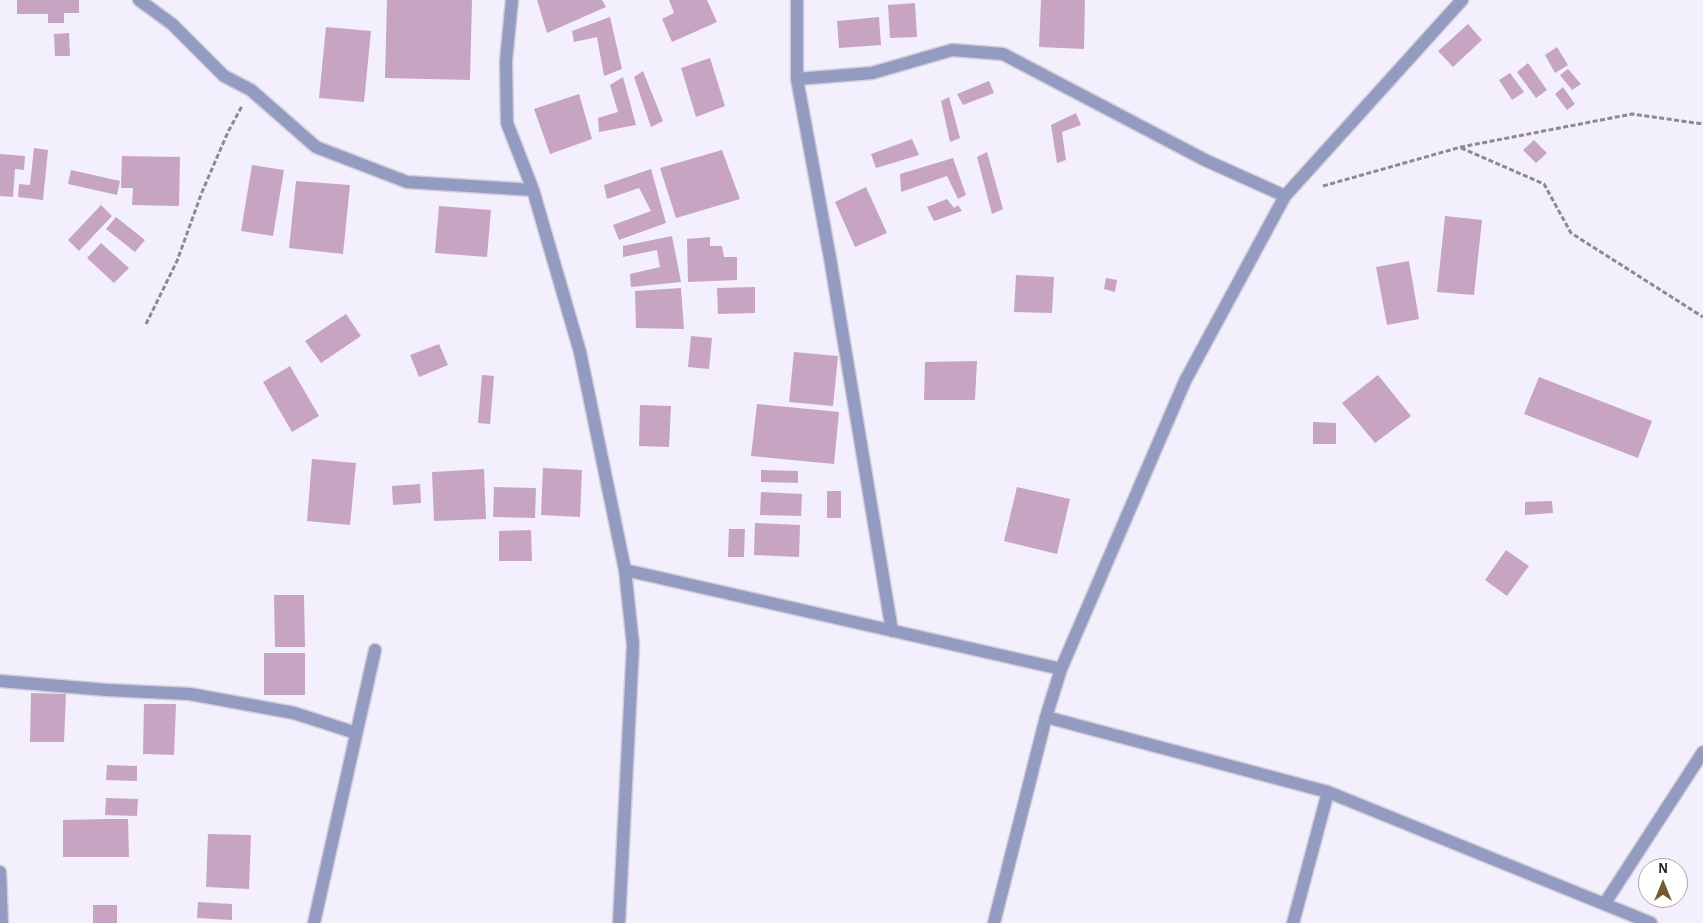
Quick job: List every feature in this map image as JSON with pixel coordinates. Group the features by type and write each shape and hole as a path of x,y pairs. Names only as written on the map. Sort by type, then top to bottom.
{"street":[{"path":"139,0 172,24 224,76 251,90 316,147 407,182 533,190"},
{"path":"512,0 506,61 507,123 533,190 580,352 625,570 633,645 619,923"},
{"path":"797,0 797,79 830,258 892,631"},
{"path":"994,923 1046,717 1061,669 1185,381 1284,196 1462,0"},
{"path":"797,79 872,73 952,50 1003,54 1206,160 1284,196"},
{"path":"625,570 1061,669"},
{"path":"314,923 375,650"},
{"path":"0,681 107,690 190,694 294,713 356,733"},
{"path":"1046,717 1328,792 1651,923"},
{"path":"1605,903 1703,752"},
{"path":"1293,923 1328,792"},
{"path":"0,872 2,923"}],"path":[{"path":"146,324 177,261 202,192 228,132 251,90"},
{"path":"1320,186 1461,147 1632,114 1703,124"},
{"path":"1461,147 1544,184 1572,233 1703,317"}],"building":[{"path":"17,0 79,0 79,13 64,13 64,23 48,23 48,14 17,14"},
{"path":"387,0 472,0 470,80 385,78"},
{"path":"537,0 602,0 606,7 547,33"},
{"path":"669,0 707,0 717,22 672,42 662,19 674,13"},
{"path":"1041,0 1085,0 1084,49 1039,47"},
{"path":"915,3 917,37 890,38 888,5"},
{"path":"610,17 622,69 604,76 597,37 574,42 572,31"},
{"path":"879,17 881,45 839,48 837,21"},
{"path":"1468,24 1482,40 1453,67 1438,51"},
{"path":"326,27 371,31 364,102 319,98"},
{"path":"69,33 70,56 55,56 54,34"},
{"path":"1557,47 1568,65 1555,73 1545,55"},
{"path":"710,58 725,106 696,117 681,68"},
{"path":"1528,63 1547,90 1536,98 1517,72"},
{"path":"1568,69 1581,84 1572,90 1560,75"},
{"path":"643,71 663,121 651,127 634,77"},
{"path":"1510,73 1524,92 1512,100 1499,80"},
{"path":"623,77 636,125 599,132 598,118 618,112 610,85"},
{"path":"989,81 994,93 963,105 957,94"},
{"path":"1563,87 1575,104 1567,110 1555,94"},
{"path":"579,94 592,139 550,154 534,109"},
{"path":"949,97 960,138 950,142 941,101"},
{"path":"1076,113 1081,125 1062,132 1066,160 1057,163 1051,125"},
{"path":"912,139 919,155 876,168 871,154"},
{"path":"1534,140 1547,153 1536,163 1523,150"},
{"path":"34,148 48,150 43,200 18,197 19,184 30,185"},
{"path":"722,150 740,199 676,218 660,168"},
{"path":"987,152 1003,209 992,214 977,157"},
{"path":"0,154 25,156 24,170 15,169 13,197 0,196"},
{"path":"122,156 180,157 179,206 132,205 133,188 121,188"},
{"path":"953,158 966,195 958,199 947,176 901,192 900,174"},
{"path":"252,165 284,170 273,236 241,231"},
{"path":"651,169 666,223 619,240 613,225 651,211 639,188 607,199 604,185"},
{"path":"71,170 120,181 117,195 68,184"},
{"path":"296,181 350,185 343,254 289,248"},
{"path":"866,187 887,233 855,247 835,202"},
{"path":"947,199 954,208 958,205 962,211 934,221 927,207"},
{"path":"101,205 112,216 79,251 68,240"},
{"path":"439,206 491,210 487,257 435,253"},
{"path":"1445,216 1482,220 1474,295 1437,292"},
{"path":"116,217 145,240 135,252 106,229"},
{"path":"672,236 681,282 631,287 630,274 660,267 657,250 623,257 623,246"},
{"path":"710,237 710,246 722,246 724,257 737,257 737,280 688,282 687,239"},
{"path":"101,243 129,268 114,283 87,258"},
{"path":"1409,261 1419,319 1387,325 1376,267"},
{"path":"1016,275 1054,277 1052,313 1014,312"},
{"path":"1106,278 1117,280 1115,292 1104,289"},
{"path":"755,287 755,313 718,314 717,288"},
{"path":"681,288 684,329 636,328 635,291"},
{"path":"346,314 361,336 321,363 305,341"},
{"path":"691,336 712,338 709,369 688,367"},
{"path":"439,344 448,365 419,377 410,355"},
{"path":"794,352 838,356 833,406 789,402"},
{"path":"977,361 975,400 924,400 925,362"},
{"path":"290,366 319,416 292,432 263,382"},
{"path":"482,375 494,376 490,424 478,423"},
{"path":"1378,375 1411,416 1375,443 1342,403"},
{"path":"1539,377 1652,421 1638,458 1524,414"},
{"path":"757,404 839,412 834,464 751,456"},
{"path":"640,405 671,406 669,447 639,446"},
{"path":"1313,422 1336,423 1336,444 1313,444"},
{"path":"312,459 356,463 350,525 307,521"},
{"path":"543,468 582,470 580,517 541,515"},
{"path":"484,469 486,519 434,521 432,472"},
{"path":"761,470 798,471 798,483 761,482"},
{"path":"420,484 421,503 393,505 392,486"},
{"path":"494,487 536,488 535,518 493,517"},
{"path":"1017,487 1070,499 1057,554 1004,541"},
{"path":"827,491 841,491 841,518 827,518"},
{"path":"761,492 802,494 801,516 760,515"},
{"path":"1552,501 1553,513 1525,515 1525,502"},
{"path":"755,523 800,525 799,557 754,555"},
{"path":"729,529 745,529 744,557 728,557"},
{"path":"531,530 532,561 499,561 499,531"},
{"path":"1506,550 1529,566 1507,596 1485,580"},
{"path":"274,595 304,595 305,647 275,647"},
{"path":"264,653 305,653 305,695 264,695"},
{"path":"31,693 66,694 64,742 30,742"},
{"path":"144,704 176,704 174,755 143,754"},
{"path":"107,765 137,766 137,781 106,780"},
{"path":"106,798 138,799 137,816 105,815"},
{"path":"128,819 129,857 63,857 63,820"},
{"path":"208,834 251,835 249,889 206,887"},
{"path":"198,902 232,904 232,920 197,918"},
{"path":"93,905 117,905 117,923 93,923"}]}
